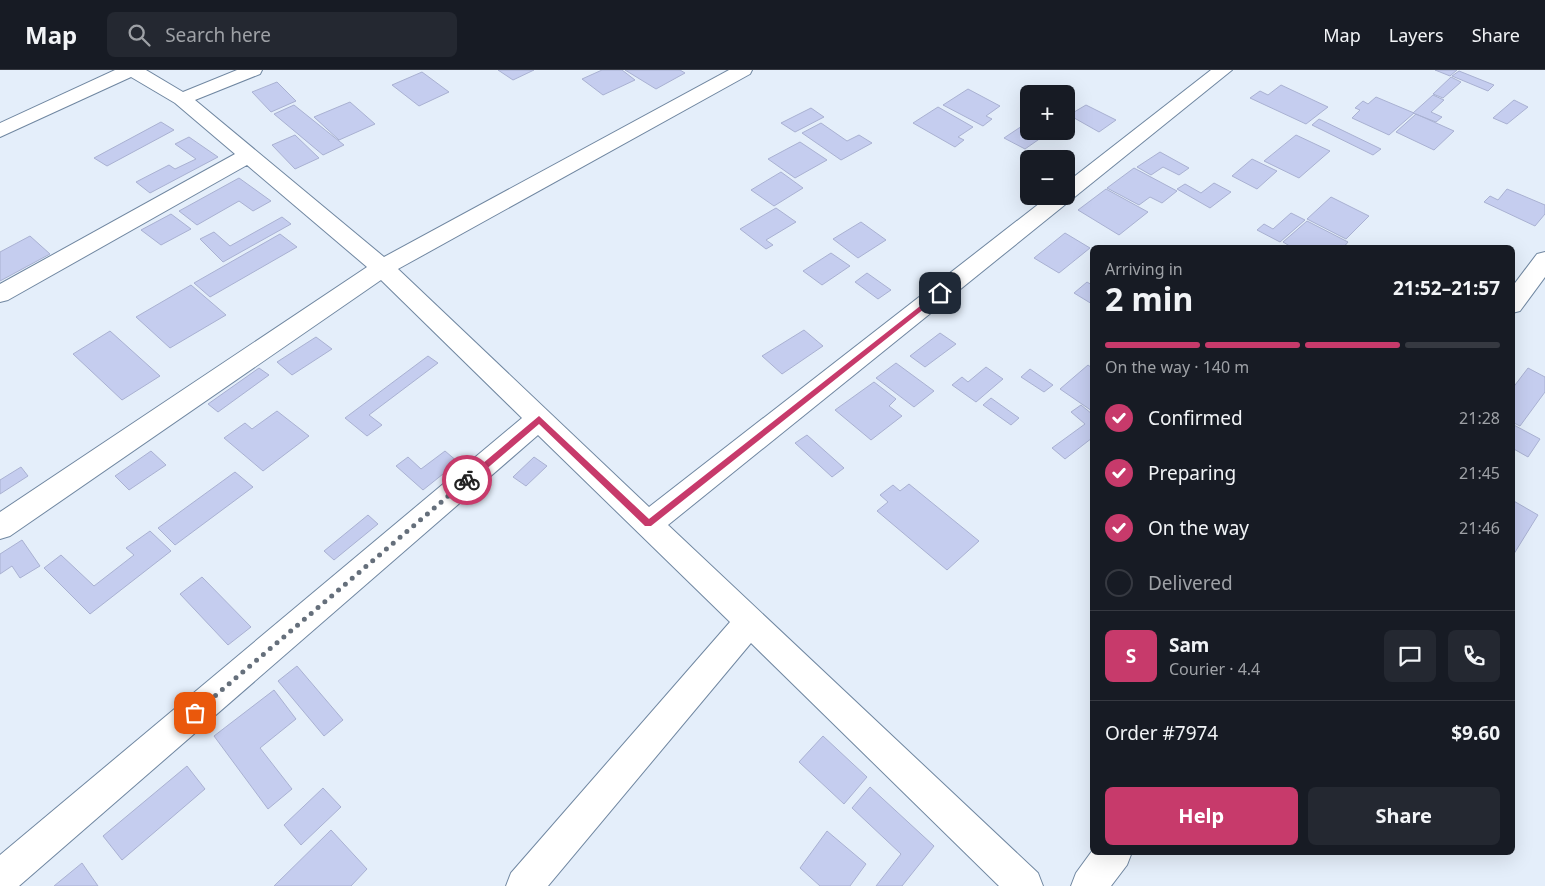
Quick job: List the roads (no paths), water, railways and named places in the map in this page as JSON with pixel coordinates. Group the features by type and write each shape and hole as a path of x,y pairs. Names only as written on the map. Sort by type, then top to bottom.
{"street":[{"path":"0,131 132,70 182,99 382,268 1025,886"},
{"path":"182,99 253,70"},
{"path":"0,527 382,268 743,70"},
{"path":"1075,187 1223,70"},
{"path":"0,294 249,155"},
{"path":"648,524 1052,205"},
{"path":"1515,301 1545,260"},
{"path":"0,879 539,419"},
{"path":"524,886 750,622"},
{"path":"1090,886 1112,855"}]}
